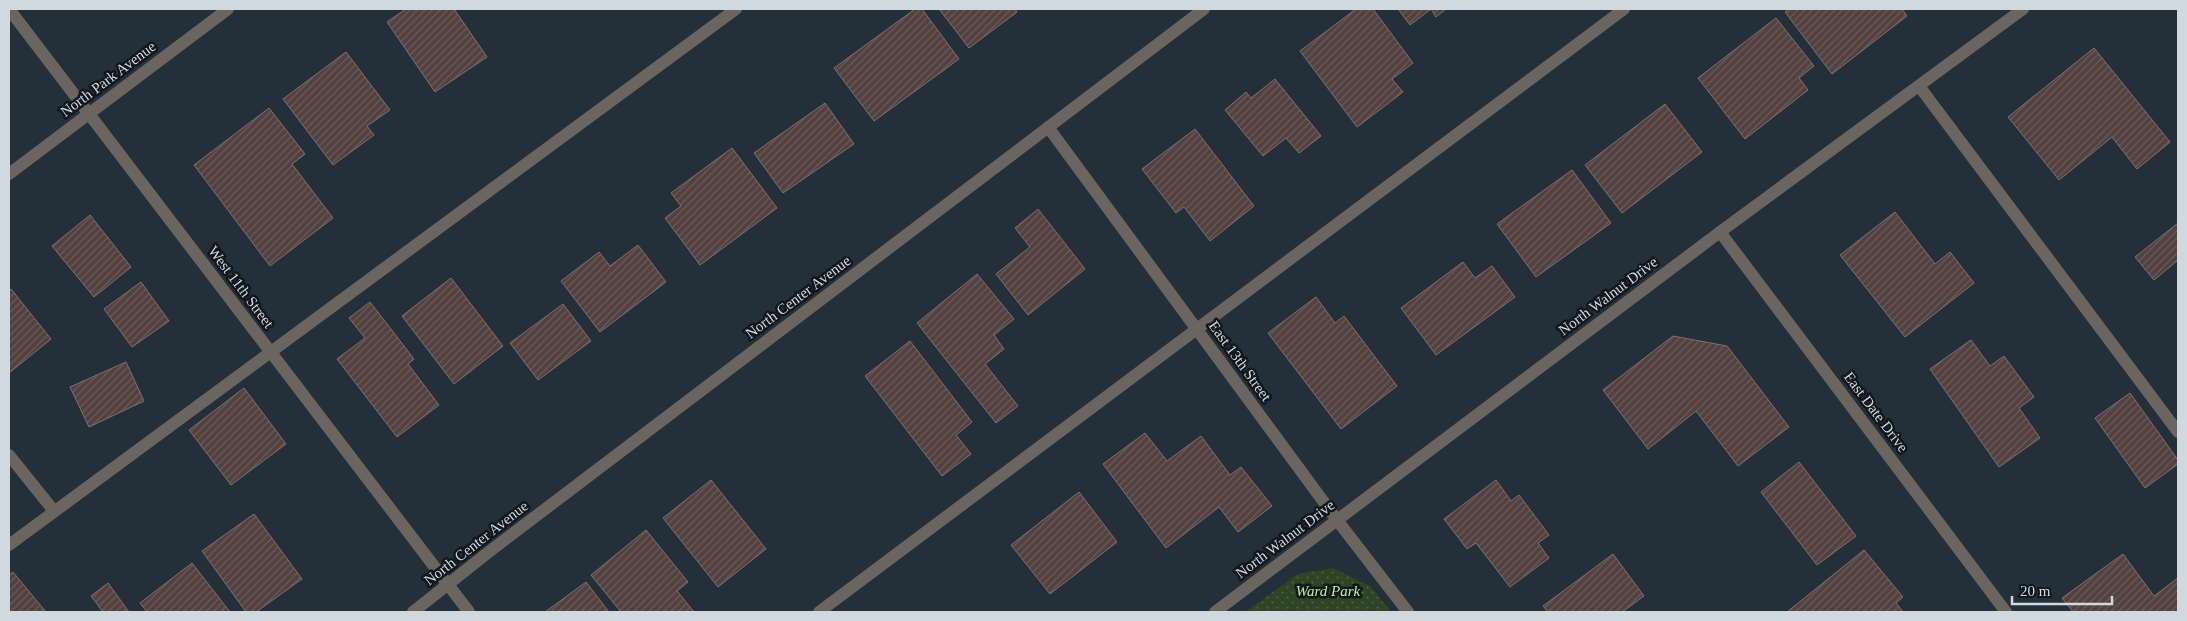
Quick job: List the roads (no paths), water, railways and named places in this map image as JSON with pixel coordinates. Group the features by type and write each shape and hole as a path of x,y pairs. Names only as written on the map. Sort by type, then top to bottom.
{"street":[{"name":"West 11th Street","path":"9,9 469,612"},
{"name":"North Park Avenue","path":"9,174 228,9"},
{"path":"9,545 736,9"},
{"path":"819,612 1624,9"},
{"name":"North Walnut Drive","path":"1215,612 1720,232 2023,9"},
{"name":"North Center Avenue","path":"414,612 490,551 1048,127 1197,11"},
{"path":"1919,86 2178,432"},
{"name":"East 13th Street","path":"1048,127 1337,520 1408,612"},
{"name":"East Date Drive","path":"1720,232 2001,611"},
{"path":"9,455 54,512"}],"park label":[{"name":"Ward Park","path":"1328,591"}]}
